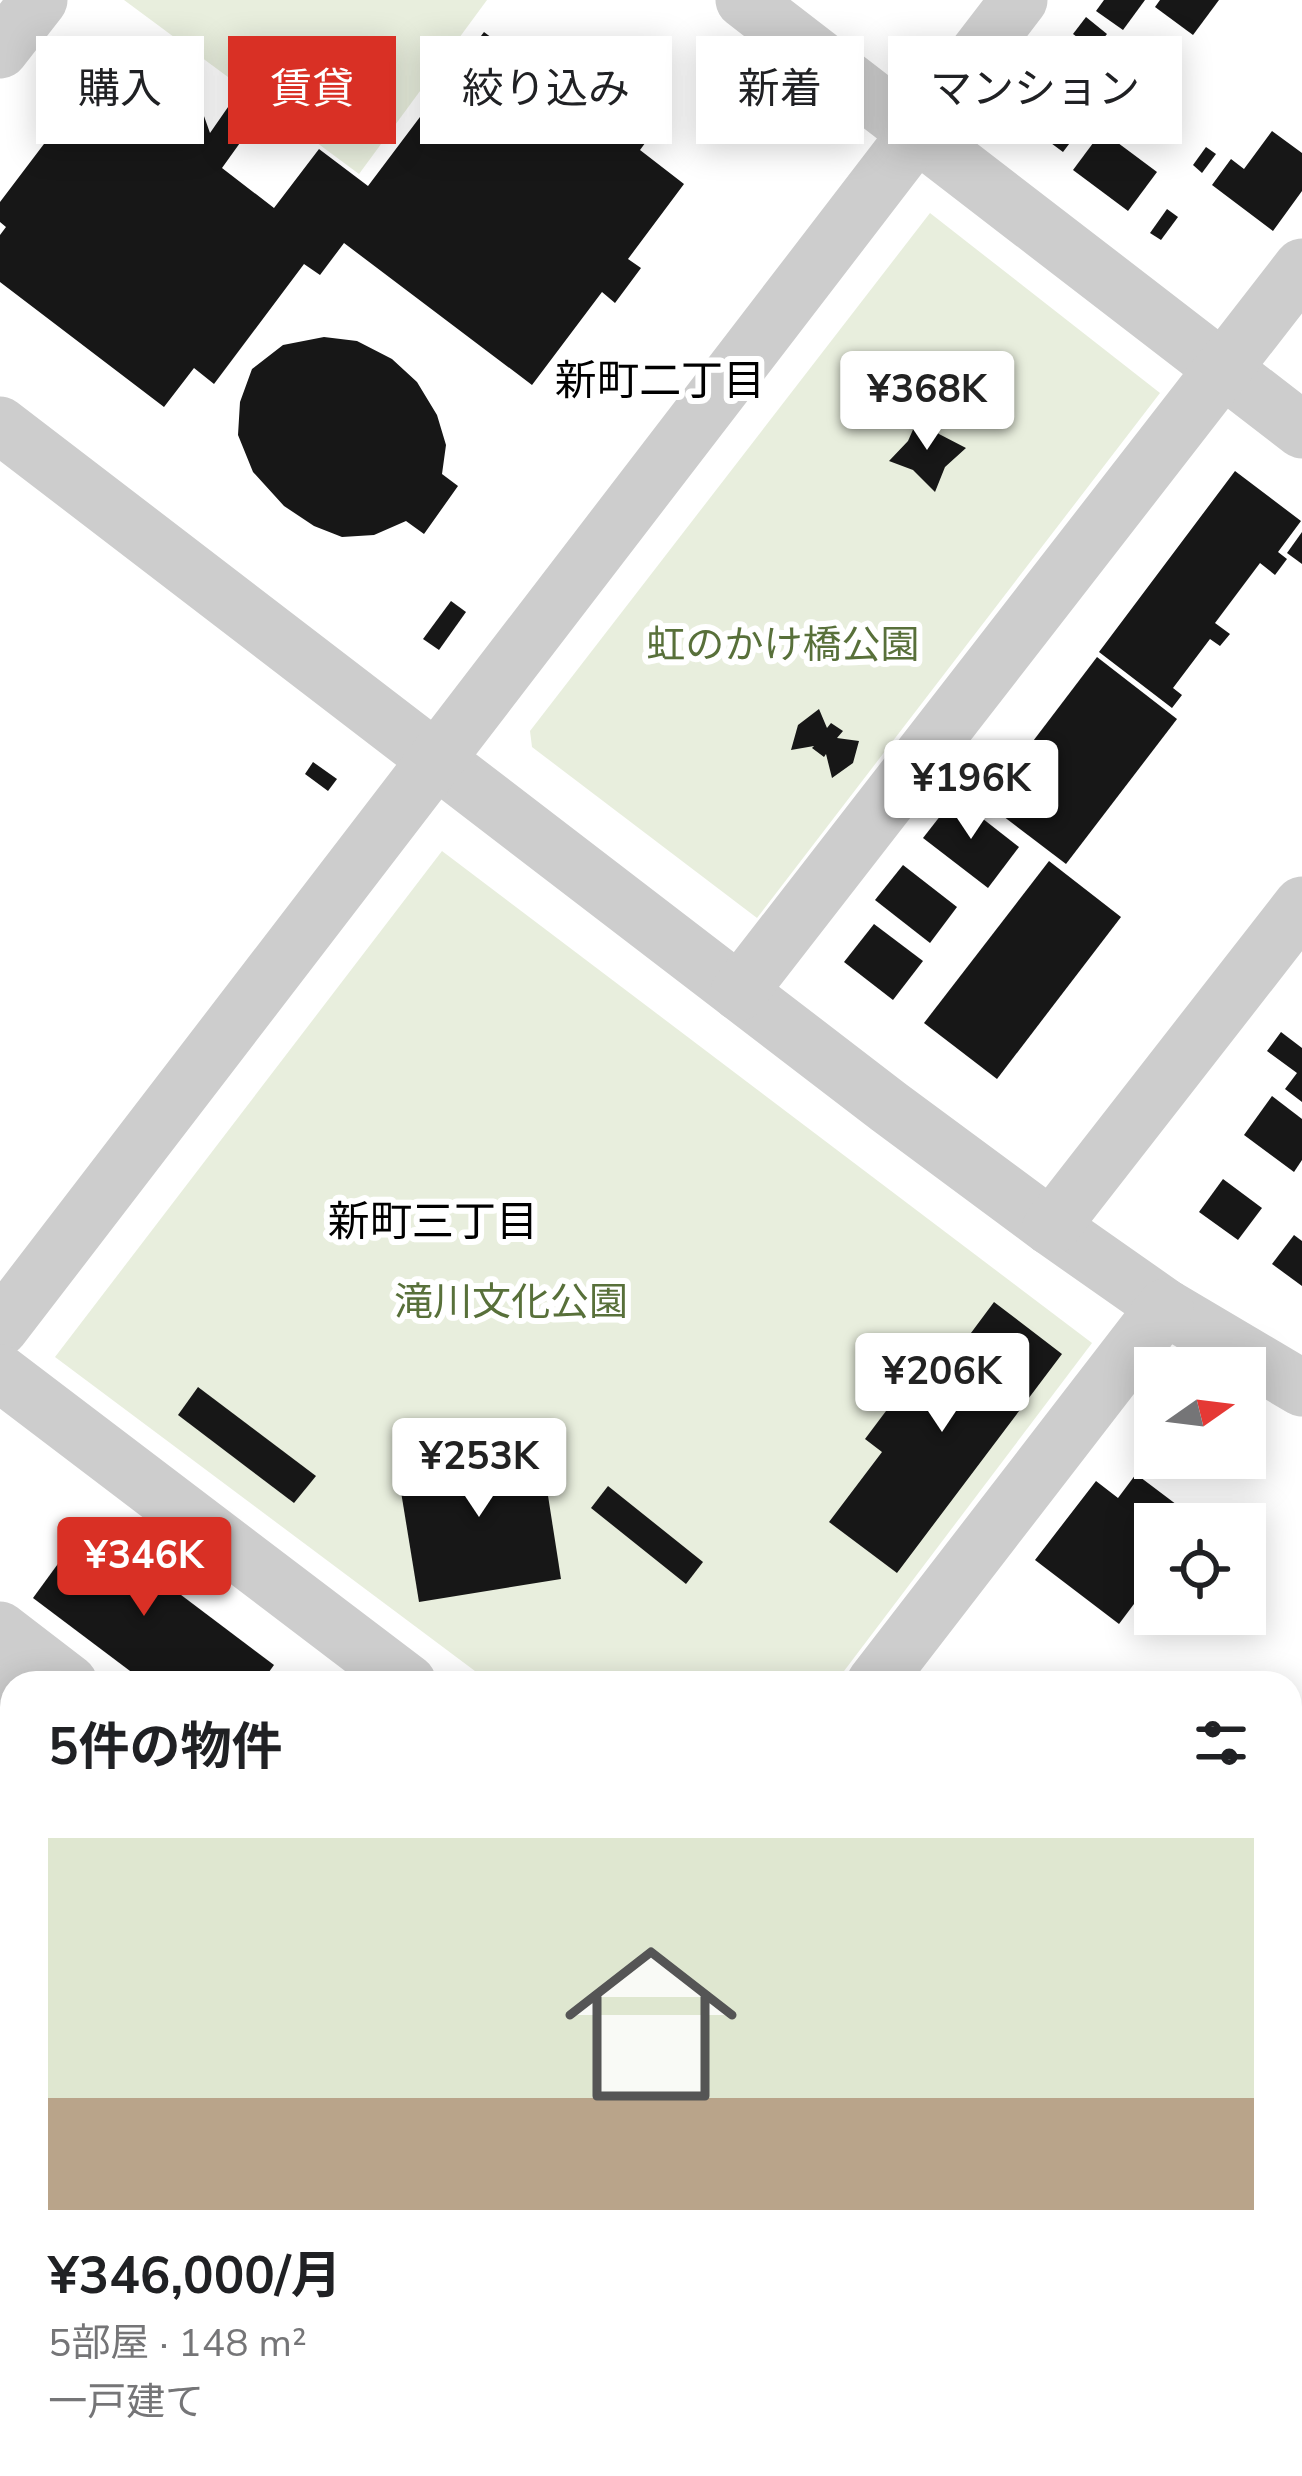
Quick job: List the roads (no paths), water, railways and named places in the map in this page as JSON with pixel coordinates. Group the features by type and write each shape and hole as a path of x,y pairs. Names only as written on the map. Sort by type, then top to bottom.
{"street":[{"path":"0,50 39,0"},
{"path":"744,0 888,112"},
{"path":"991,36 1018,0"},
{"path":"0,1328 908,144"},
{"path":"929,144 1302,430"},
{"path":"739,992 1302,267"},
{"path":"0,425 1051,1226 1166,1307 1302,1388"},
{"path":"1051,1226 1302,905"},
{"path":"883,1671 1166,1307"},
{"path":"0,1373 392,1671"},
{"path":"0,1630 50,1671"}],"district":[{"name":"新町二丁目","path":"660,380"},
{"name":"新町三丁目","path":"433,1221"}],"park label":[{"name":"虹のかけ橋公園","path":"783,644"},
{"name":"滝川文化公園","path":"511,1301"}]}
